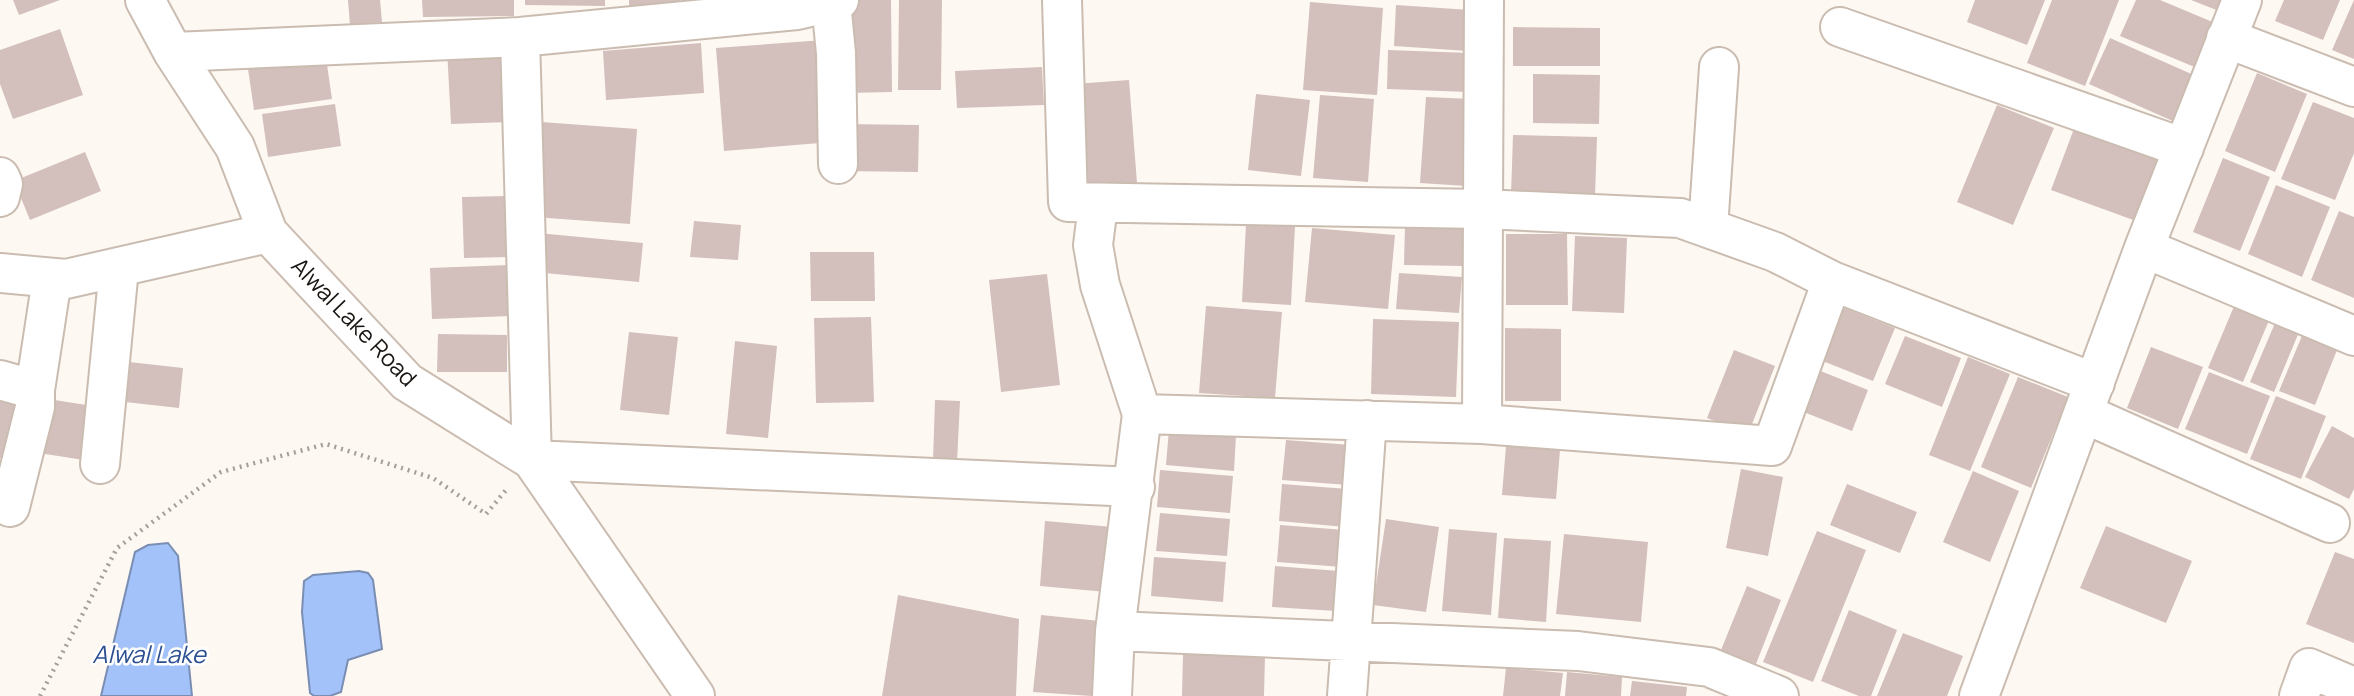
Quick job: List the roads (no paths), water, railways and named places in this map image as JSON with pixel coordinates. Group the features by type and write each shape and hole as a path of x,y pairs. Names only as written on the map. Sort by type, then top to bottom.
{"street":[{"name":"Alwal Lake Road","path":"145,0 173,52 235,147 268,233 407,382 532,460 695,696"},
{"path":"1062,0 1068,202 1098,205 1483,209 1679,218 1775,252 1832,281 2090,399 2330,523"},
{"path":"1482,424 1484,0"},
{"path":"1979,696 2144,248 2242,0"},
{"path":"173,52 520,37 797,10 835,2 838,164"},
{"path":"1840,27 2184,148"},
{"path":"520,37 532,460 1135,487"},
{"path":"2226,38 2354,87"},
{"path":"1708,228 1719,67"},
{"path":"0,177 3,184 0,197"},
{"path":"1098,205 1093,245 1100,285 1142,414 1115,631 1112,696"},
{"path":"0,273 52,279 119,268 268,233"},
{"path":"2144,248 2354,336"},
{"path":"100,464 119,268"},
{"path":"10,507 35,407 17,385 52,279"},
{"path":"1142,414 1482,424 1772,446 1832,281"},
{"path":"1347,696 1367,420"},
{"path":"1115,631 1578,651 1709,667 1779,696"},
{"path":"2298,696 2309,668 2354,687"}],"water":[{"name":"Alwal Lake","path":"168,543 178,556 192,696 101,696 135,552 148,545"},
{"path":"359,571 368,573 373,580 382,649 348,660 341,692 330,696 314,696 310,693 302,612 304,581 313,575"}]}
